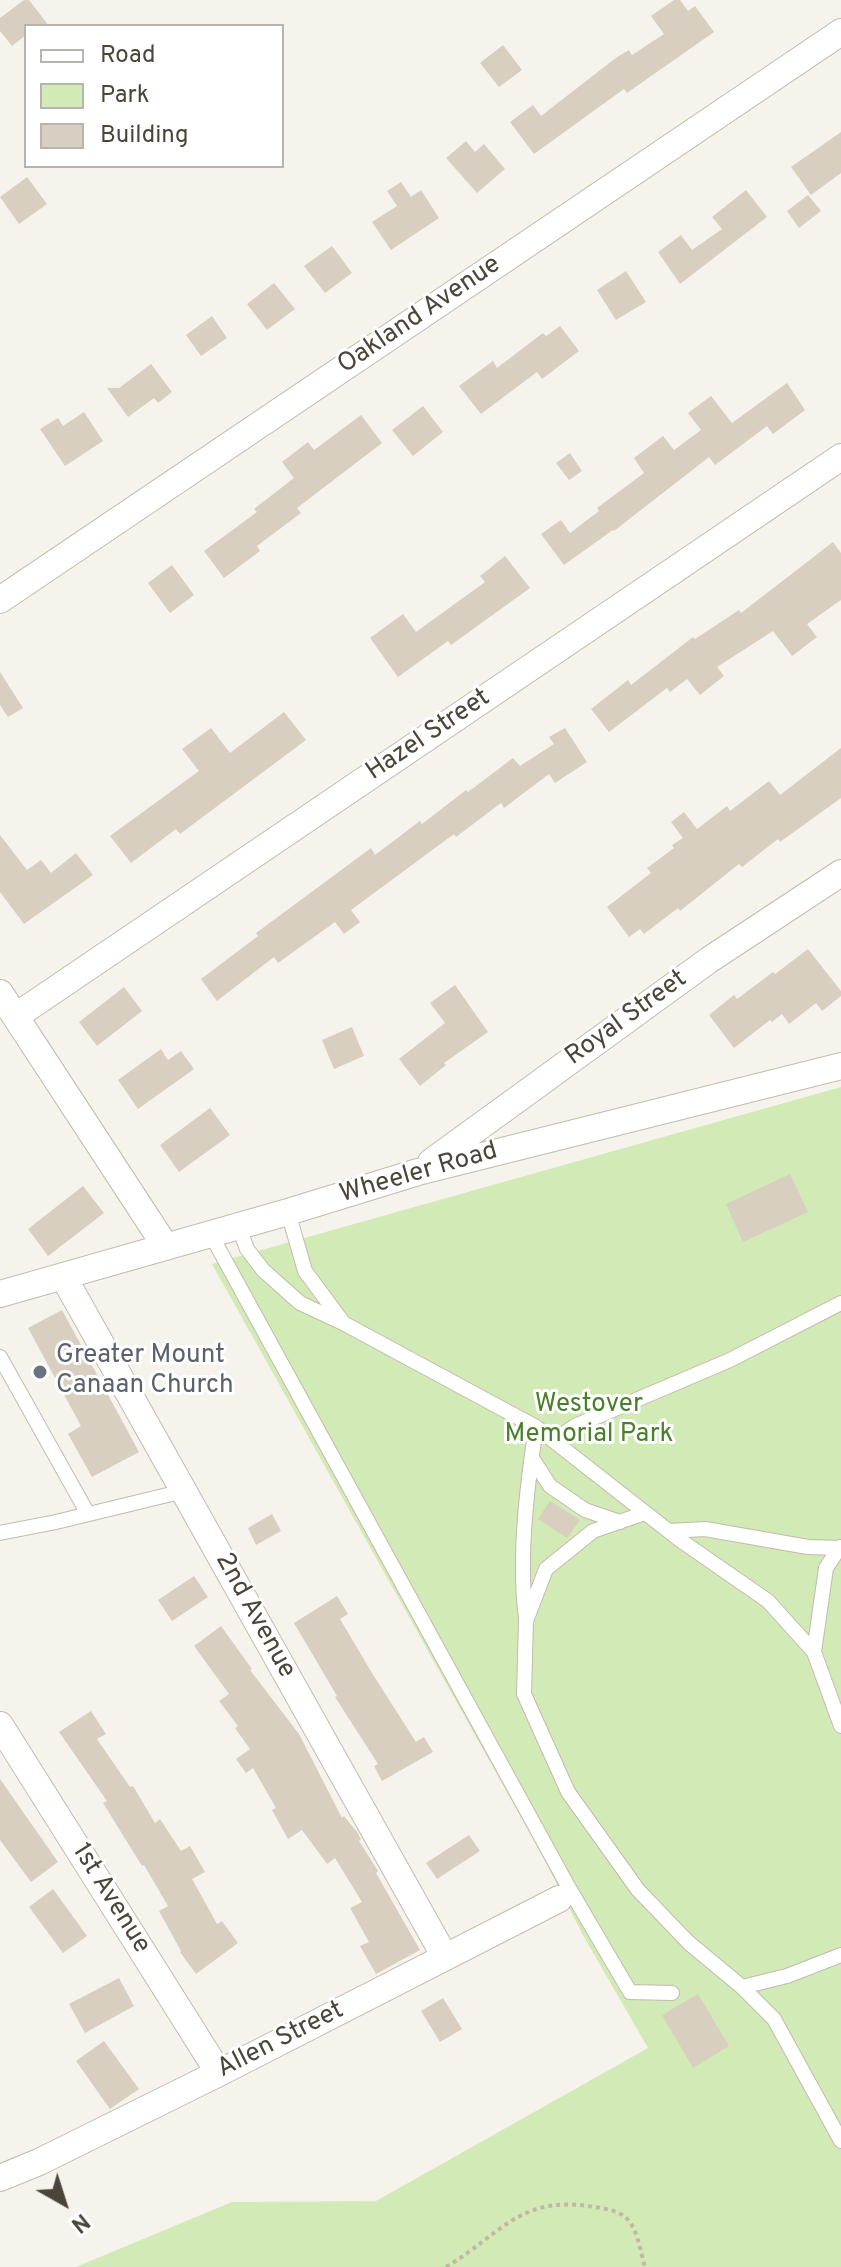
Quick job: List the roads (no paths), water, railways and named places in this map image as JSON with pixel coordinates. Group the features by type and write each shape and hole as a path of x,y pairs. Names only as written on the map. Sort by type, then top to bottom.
{"street":[{"name":"Oakland Avenue","path":"0,600 841,32"},
{"name":"Hazel Street","path":"16,1016 841,457"},
{"name":"Royal Street","path":"418,1172 709,960 841,873"},
{"path":"0,993 166,1247"},
{"name":"Wheeler Road","path":"0,1294 418,1172 841,1066"},
{"name":"2nd Avenue","path":"63,1276 445,1957"},
{"name":"1st Avenue","path":"0,1725 219,2073"},
{"name":"Allen Street","path":"0,2178 39,2162 219,2073 559,1899"}],"lane":[{"path":"288,1212 305,1271 345,1324"},
{"path":"238,1225 247,1249 263,1270 300,1303 536,1427 645,1513 768,1601 814,1652 841,1726"},
{"path":"210,1233 569,1888 630,1992 672,1993"},
{"path":"554,1441 575,1426 730,1360 841,1303"},
{"path":"0,1357 88,1514"},
{"path":"536,1427 522,1588 526,1621 524,1694 568,1792 638,1890 689,1943 742,1987 774,2019 841,2141"},
{"path":"532,1458 550,1486 585,1510 620,1522"},
{"path":"0,1533 184,1491"},
{"path":"526,1621 546,1569 593,1531 645,1513"},
{"path":"669,1531 705,1529 808,1547 840,1548"},
{"path":"814,1652 826,1568 840,1548"},
{"path":"742,1987 787,1976 841,1955"}],"place":[{"name":"Greater Mount Canaan Church","path":"40,1372"}],"park label":[{"name":"Westover Memorial Park","path":"589,1421"}]}
